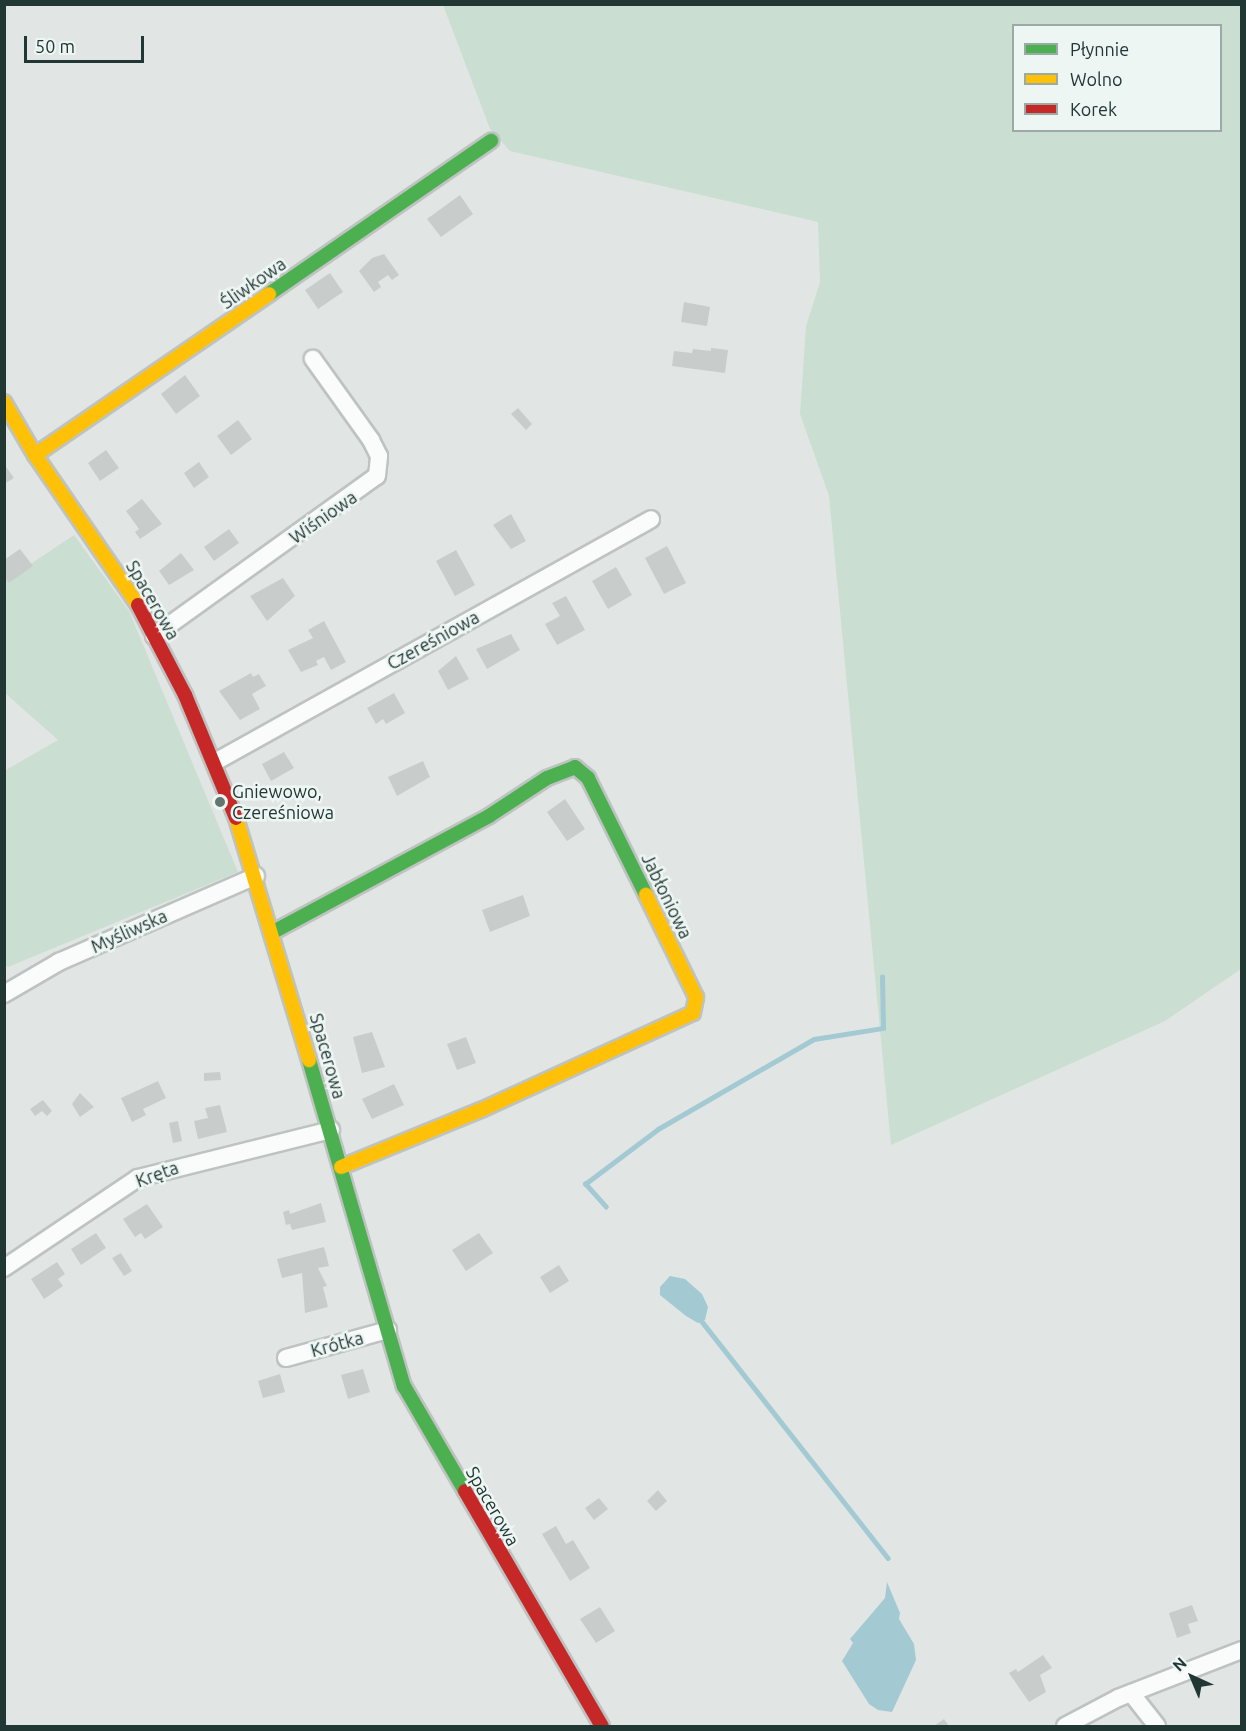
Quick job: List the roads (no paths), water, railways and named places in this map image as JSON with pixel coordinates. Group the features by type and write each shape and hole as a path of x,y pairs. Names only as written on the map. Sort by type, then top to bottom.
{"street":[{"name":"Śliwkowa","path":"35,455 491,141"},
{"name":"Wiśniowa","path":"154,636 377,476 380,456 313,358"},
{"name":"Spacerowa","path":"4,402 35,455 135,599 214,762 256,876 404,1386 602,1726"},
{"name":"Czereśniowa","path":"214,762 651,519"},
{"name":"Jabłoniowa","path":"273,932 489,816 547,778 575,767 588,778 696,997 693,1013 481,1110 341,1167"},
{"name":"Myśliwska","path":"4,994 59,962 256,876"},
{"name":"Kręta","path":"4,1268 138,1178 331,1130"},
{"name":"Krótka","path":"286,1358 388,1330"},
{"path":"1065,1726 1131,1692 1242,1650"},
{"path":"1131,1692 1157,1726"}],"water":[{"path":"670,1276 685,1279 702,1294 708,1307 705,1320 698,1323 660,1295 660,1287"},
{"path":"887,1582 900,1613 899,1619 914,1644 916,1660 892,1712 878,1710 869,1704 842,1661 853,1643 850,1639 885,1598"}],"waterway":[{"path":"606,1207 585,1184 658,1129 814,1039 883,1028 882,977"},
{"path":"700,1319 888,1558"}],"place":[{"name":"Gniewowo, Czereśniowa","path":"220,802"}]}
